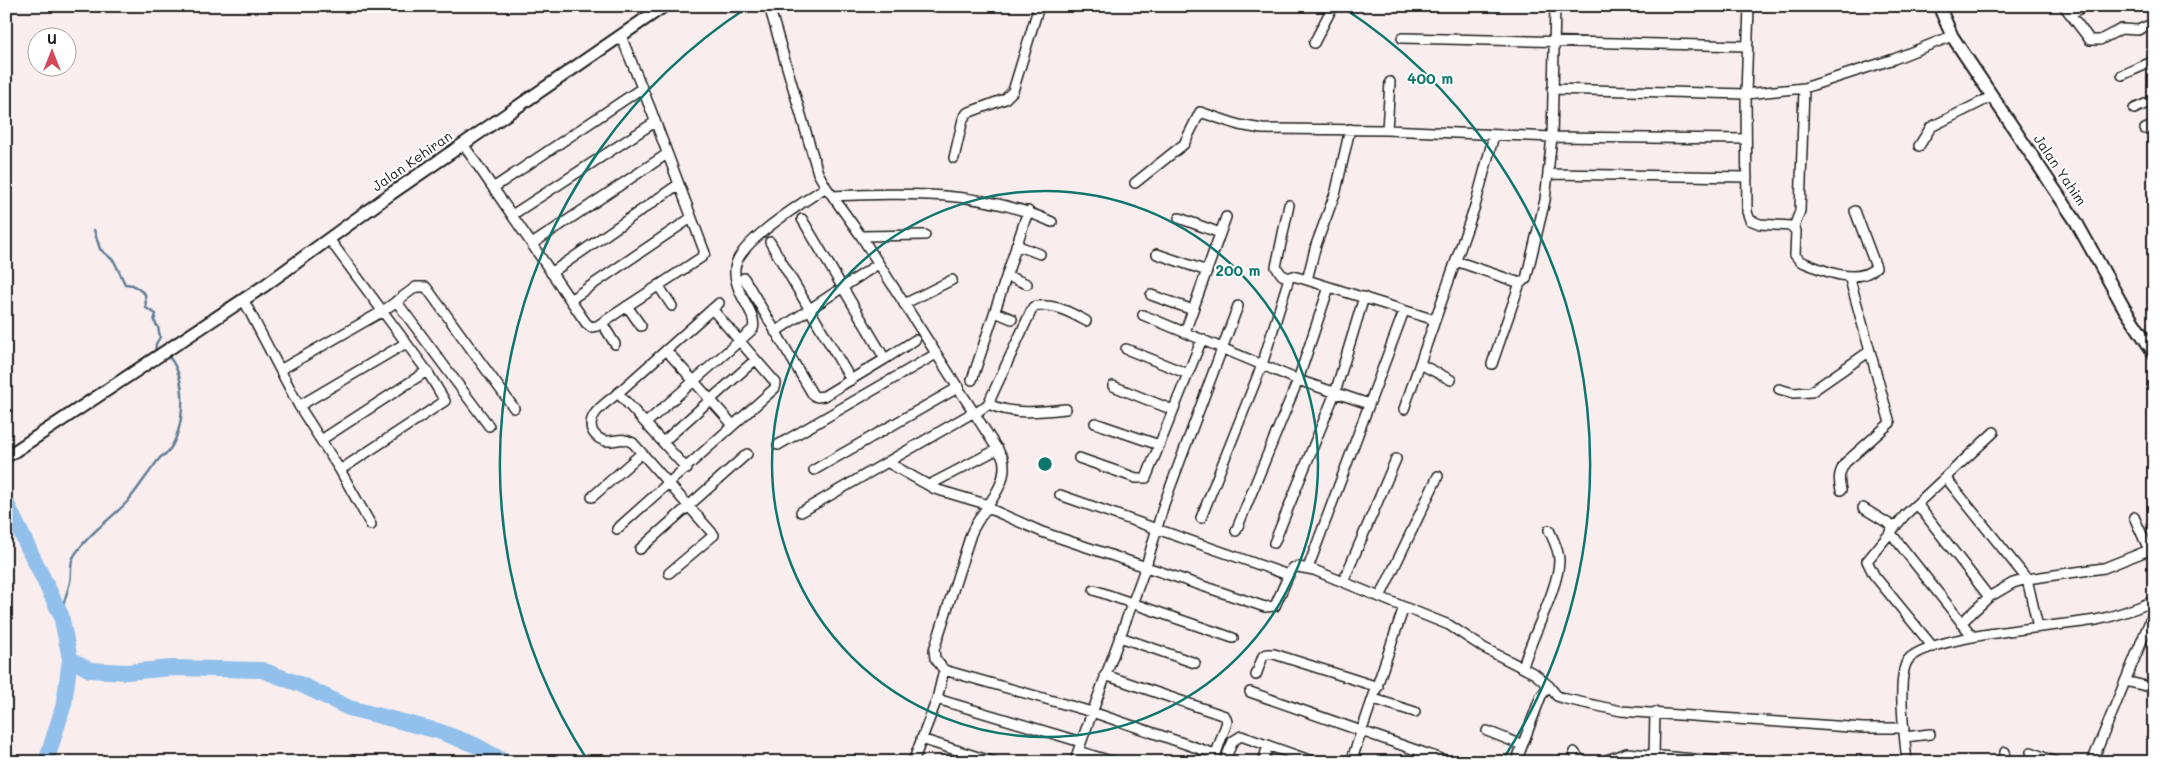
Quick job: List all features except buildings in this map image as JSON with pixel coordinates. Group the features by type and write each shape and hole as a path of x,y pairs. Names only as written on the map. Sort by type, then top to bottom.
{"street":[{"name":"Jalan Kehiran","path":"8,456 243,299 463,144 664,6"},
{"path":"769,6 814,160 826,187 861,236 1003,458 1005,466 1003,479 988,507 977,520 971,534 934,650 935,658 944,670 1092,712 1214,758 1227,722 1225,716 1105,675"},
{"path":"954,158 963,119 967,114 1005,99 1013,91 1039,6"},
{"path":"1314,43 1333,6"},
{"path":"1492,364 1520,282 1526,279 1537,238 1549,174 1552,137 1555,6"},
{"path":"1735,6 1749,6 1746,94 1747,212 1750,220 1756,223 1784,224 1794,227"},
{"name":"Jalan Yahim","path":"1939,6 1952,36 2075,220 2124,308 2154,353"},
{"path":"2085,6 2067,10 2090,40 2094,41 2100,40 2121,29 2138,30 2154,23"},
{"path":"463,144 551,273 586,323 591,327 602,323 705,253 621,36"},
{"path":"1552,89 1746,94 1804,88 1894,60 1952,36"},
{"path":"1402,38 1747,46"},
{"path":"2122,76 2154,61"},
{"path":"1387,130 1390,82"},
{"path":"493,188 642,88"},
{"path":"1804,88 1800,211 1794,227 1797,237 1795,255 1800,260 1849,276 1864,274 1876,267 1855,211"},
{"path":"1919,146 1931,127 1991,97"},
{"path":"2134,109 2154,100"},
{"path":"1135,183 1184,144 1200,112 1252,128 1387,130 1552,137 1746,139"},
{"path":"512,215 655,122"},
{"path":"2145,129 2154,125"},
{"path":"1306,280 1319,237 1332,205 1350,129"},
{"path":"1404,409 1480,188 1494,135"},
{"path":"532,244 667,154"},
{"path":"1549,174 1747,177"},
{"path":"551,273 678,184"},
{"path":"646,422 753,329 754,322 738,288 734,270 736,262 754,240 826,187"},
{"path":"833,196 941,195 1008,205 1028,211 1052,222"},
{"path":"1289,205 1276,267 1282,274 1289,278 1293,276 1435,320"},
{"path":"972,380 1028,211"},
{"path":"1185,332 1226,217"},
{"path":"570,300 691,218"},
{"path":"1179,218 1220,233"},
{"path":"802,219 885,359"},
{"path":"861,236 925,235"},
{"path":"329,239 427,371 444,401 340,470"},
{"path":"770,242 851,380"},
{"path":"1016,245 1040,254"},
{"path":"1157,254 1207,271"},
{"path":"1456,261 1520,282"},
{"path":"775,332 878,264"},
{"path":"1007,276 1027,284"},
{"path":"1841,490 1838,479 1845,463 1890,423 1849,276"},
{"path":"744,278 813,395 817,397 824,396 915,340"},
{"path":"1201,518 1262,365 1289,278"},
{"path":"904,304 952,280"},
{"path":"658,285 672,306"},
{"path":"280,370 383,311 416,287 426,287 514,408"},
{"path":"1236,531 1298,380 1329,287"},
{"path":"1151,295 1193,310"},
{"path":"1274,543 1334,392 1364,297"},
{"path":"243,299 299,406 340,470 370,525"},
{"path":"396,301 489,426"},
{"path":"801,512 988,404 1033,307 1042,305 1065,309 1086,321"},
{"path":"627,306 641,326"},
{"path":"617,529 670,484 776,388 776,384 738,341 716,306 594,414 591,420 591,428 595,435 607,441 626,439 633,443 670,484 714,535 669,573"},
{"path":"1075,762 1146,566 1164,504 1238,306"},
{"path":"1308,568 1404,310"},
{"path":"995,312 1012,319"},
{"path":"1142,315 1224,347 1298,380 1369,404"},
{"path":"602,323 615,344"},
{"path":"1079,458 1136,478 1146,478 1202,339"},
{"path":"299,406 406,343"},
{"path":"1126,349 1188,374"},
{"path":"666,350 733,425"},
{"path":"1779,389 1793,393 1811,392 1870,351"},
{"path":"778,445 936,354"},
{"path":"663,442 755,360"},
{"path":"1420,364 1451,380"},
{"path":"321,440 427,371"},
{"path":"1113,386 1174,410"},
{"path":"814,470 959,387"},
{"path":"618,393 646,422 686,469"},
{"path":"988,404 1011,411 1035,412 1066,409"},
{"path":"1095,423 1159,445"},
{"path":"1934,647 1867,564 1868,558 1917,504 1994,432"},
{"path":"929,485 998,449"},
{"path":"592,497 642,453"},
{"path":"640,549 747,454"},
{"path":"1343,582 1396,459"},
{"path":"887,462 929,485 988,507 1042,532 1270,608 1278,603 1288,575 1293,568 1308,568 1449,625 1484,648 1535,674 1558,696 1576,702 1622,711 1930,734"},
{"path":"1380,598 1438,476"},
{"path":"1946,478 2027,579 2038,627"},
{"path":"1060,495 1288,575"},
{"path":"1917,504 1989,597"},
{"path":"1863,508 1892,530 1961,623 1974,637"},
{"path":"1961,623 1989,597 2013,583 2027,579 2104,568 2151,549 2134,517"},
{"path":"1523,667 1529,646 1548,602 1560,562 1559,554 1549,530"},
{"path":"1094,590 1233,638"},
{"path":"1906,762 1902,687 1907,661 1913,656 1934,647 1974,637 2098,620 2154,601"},
{"path":"1352,762 1404,607"},
{"path":"2092,762 2154,611"},
{"path":"1120,637 1194,664"},
{"path":"1256,675 1263,656 1274,654 1378,687"},
{"path":"913,762 920,738 937,699 944,670"},
{"path":"2125,681 2154,688"},
{"path":"1516,762 1541,696 1548,686"},
{"path":"1250,692 1450,762"},
{"path":"937,699 1080,747 1114,762"},
{"path":"1374,699 1415,712"},
{"path":"1655,712 1655,758"},
{"path":"1486,731 1522,745"},
{"path":"1224,762 1236,738 1241,736 1300,759 1316,762"},
{"path":"920,738 994,762"},
{"path":"1262,762 1268,745"},
{"path":"1574,752 1582,762"},
{"path":"1627,752 1631,762"},
{"path":"1601,762 1627,752 1655,758 1728,762"},
{"path":"1999,762 2004,758 2006,752"},
{"path":"2031,752 2055,762"}],"waterway":[{"path":"94,230 100,249 114,261 125,284 133,285 145,294 146,308 156,314 154,321 158,327 160,337 156,344 155,354"},
{"path":"61,615 70,582 74,556 87,539 127,502 174,442 181,418 182,392 176,368 170,358 164,358"},
{"path":"6,502 61,615 70,659 64,704 46,762"},
{"path":"70,659 90,670 127,672 172,668 262,670 302,685 349,708 438,731 475,745 505,762"}]}
